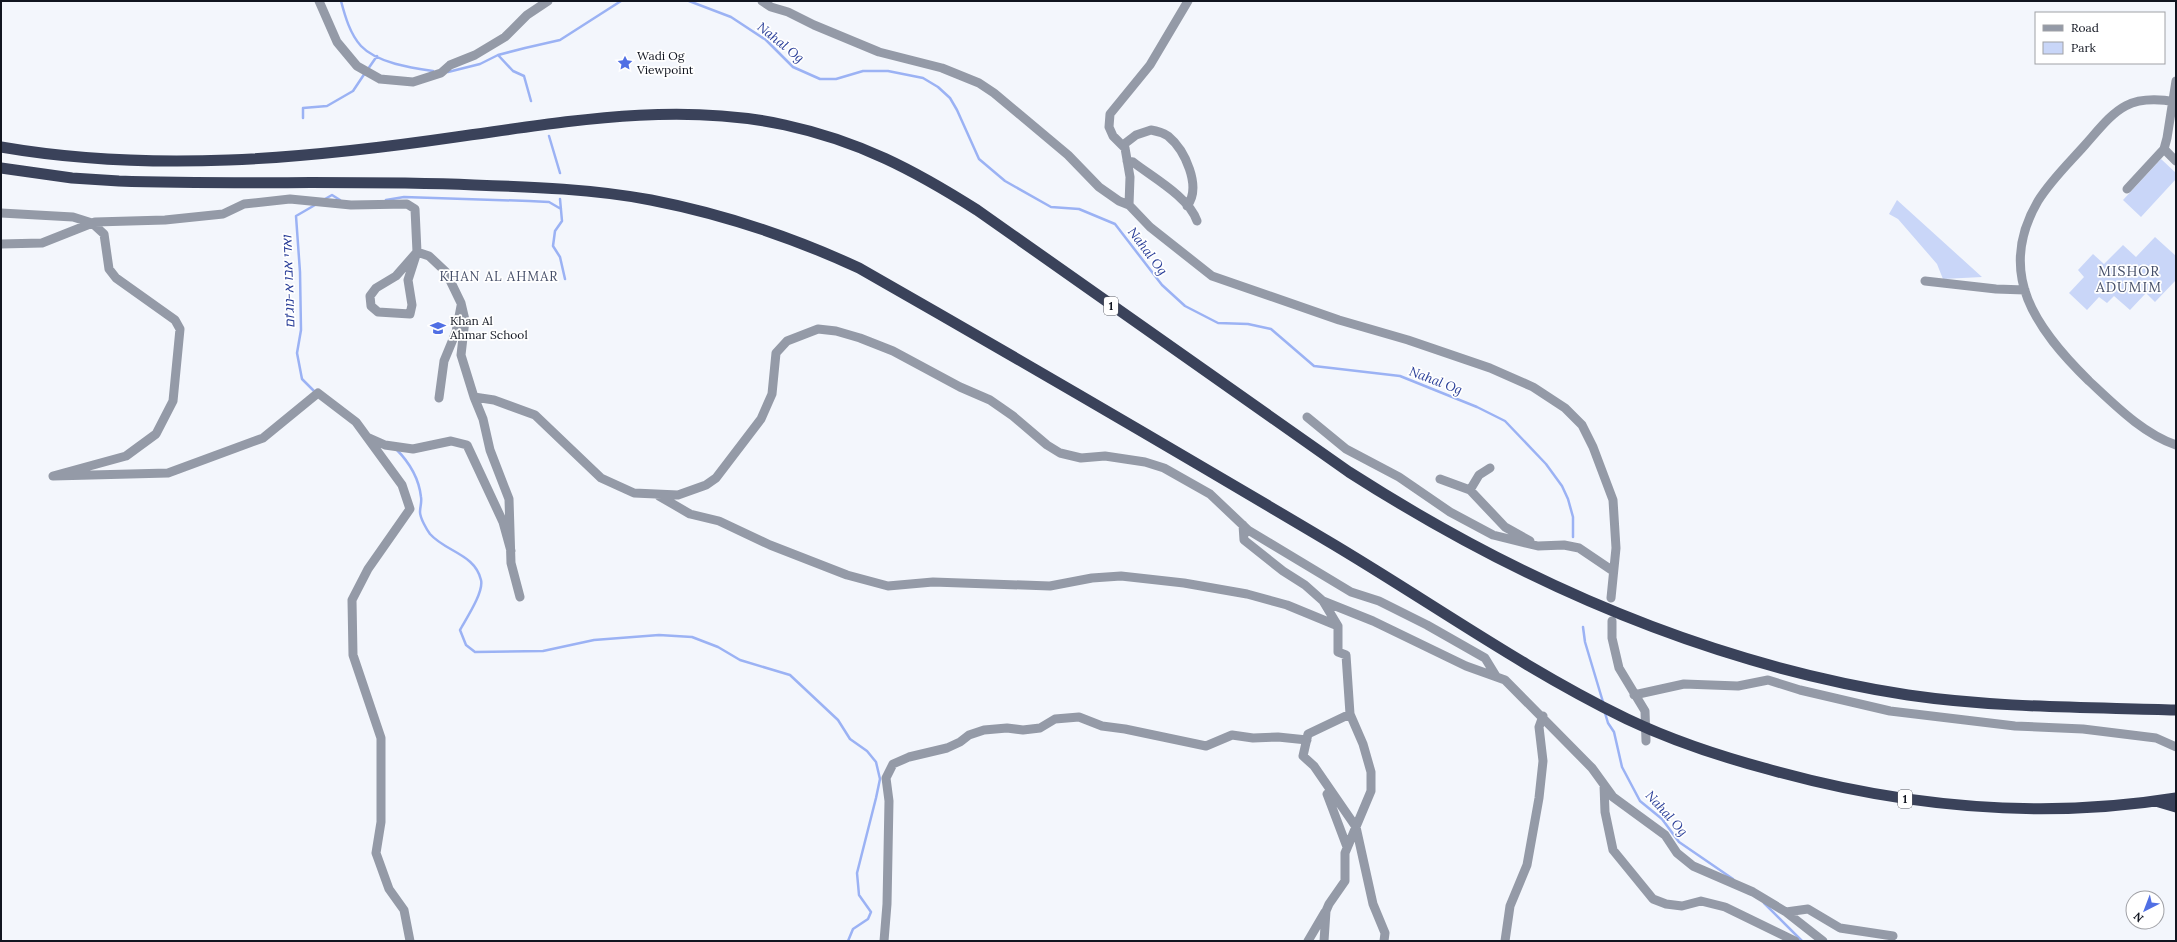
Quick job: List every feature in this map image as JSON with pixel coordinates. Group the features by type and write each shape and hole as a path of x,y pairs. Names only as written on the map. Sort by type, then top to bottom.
{"highway":[{"name":"1","path":"1,147 74,158 151,162 210,161 303,155 606,118 679,113 746,118 820,133 876,154 913,171 988,219 1349,472 1392,500 1456,536 1568,592 1674,635 1735,656 1837,682 1910,695 1994,704 2176,710"},
{"name":"1","path":"1,168 72,178 127,181 439,183 574,190 652,200 774,232 859,268 1341,548 1566,686 1630,721 1663,735 1707,751 1803,779 1879,795 1948,805 2047,810 2113,807 2176,798"},
{"path":"2155,801 2176,807"}],"street":[{"path":"319,1 337,42 357,66 380,79 413,82 441,73 450,65 475,55 505,37 527,15 548,1"},
{"path":"762,1 771,7 788,12 814,25 879,52 942,68 979,83 994,92 1068,155 1099,187 1119,202 1129,206 1150,227 1212,276 1339,320 1408,340 1490,368 1533,387 1565,408 1582,426 1613,500 1616,548 1611,598"},
{"path":"1129,206 1130,177 1128,161 1125,148 1113,136 1109,127 1110,114 1150,65 1188,1"},
{"path":"2127,189 2164,149 2174,102 2176,81"},
{"path":"2174,102 2138,100 2127,104 2113,114 2048,186 2038,201 2024,237 2021,260 2028,303 2035,317 2048,336 2074,365 2129,417 2163,441 2176,445"},
{"path":"1123,146 1136,135 1151,130 1168,137 1182,154 1190,168 1194,190 1192,200 1187,206"},
{"path":"2164,149 2176,161"},
{"path":"1128,161 1133,162 1171,190 1195,214 1197,221"},
{"path":"1,244 42,243 92,223 165,220 223,214 244,204 290,199 351,206 407,204 415,209 417,252 408,280 412,305 410,314 378,312 371,306 370,296 376,288 396,276 417,252"},
{"path":"1,213 73,217 92,223 104,234 109,269 116,278 175,320 180,329 173,401 156,434 126,456 53,476 168,473 263,438 318,393 356,422 402,485 410,509 368,569 352,600 353,655 381,738 381,822 376,854 389,889 404,910 410,941"},
{"path":"417,252 429,256 446,272 461,303 466,320 461,355 474,398 483,419 490,450 509,499 511,563 520,597"},
{"path":"1925,281 1996,289 2025,290"},
{"path":"439,398 444,361 456,332 461,303"},
{"path":"474,398 494,400 535,415 602,478 634,493 678,495 689,492 716,478 728,466 767,410 772,394 776,353 787,341 818,330 836,331 893,351 953,383 990,400 1013,416 1047,445 1060,453 1081,458 1104,456 1145,462 1164,468 1210,494 1242,525 1351,592 1378,601 1426,625 1485,658 1496,676"},
{"path":"1307,417 1346,449 1399,477 1450,512 1493,535 1538,546 1564,545 1579,548 1613,571"},
{"path":"367,437 386,445 414,448 451,441 467,445 503,522 511,551"},
{"path":"1470,490 1479,475 1490,468"},
{"path":"1440,479 1470,490 1505,526 1538,546"},
{"path":"658,495 690,514 719,521 770,545 847,575 888,586 933,582 1050,586 1121,576 1184,583 1247,594 1287,605 1338,626"},
{"path":"1242,525 1244,540 1283,571 1305,585 1323,601 1338,626 1338,652 1346,655 1350,714 1363,744 1371,772 1371,791 1345,853 1345,881 1329,904 1308,941"},
{"path":"1323,601 1373,621 1466,666 1505,680 1543,716 1592,768 1613,796 1665,835 1677,853 1693,866 1753,892 1786,912 1823,941"},
{"path":"1612,621 1612,638 1619,668 1645,711 1646,741"},
{"path":"1634,695 1684,684 1738,686 1768,680 1800,690 1890,711 2015,726 2083,729 2156,738 2176,747"},
{"path":"1350,714 1308,734 1303,756 1314,766 1324,783 1356,827 1373,904 1385,933 1384,941"},
{"path":"1505,941 1510,906 1527,865 1539,798 1543,761 1539,727 1543,716"},
{"path":"884,941 887,904 889,801 886,778 893,764 909,757 947,748 960,742 969,734 984,730 1007,728 1023,730 1040,728 1055,719 1079,717 1102,726 1125,729 1206,746 1232,735 1253,738 1278,737 1307,740"},
{"path":"1324,783 1347,847"},
{"path":"1604,785 1605,812 1613,850 1653,899 1666,904 1682,906 1701,901 1724,907 1795,941"},
{"path":"1786,912 1808,909 1840,928 1893,936"},
{"path":"1324,941 1326,911"}],"green space":[{"path":"2161,159 2176,173 2176,179 2141,217 2123,200"},
{"path":"1897,200 1982,277 1943,279 1937,264 1898,219 1889,214"},
{"path":"2155,237 2176,256 2176,280 2155,302 2146,293 2130,310 2114,296 2107,303 2099,297 2087,310 2069,293 2084,277 2078,270 2093,254 2104,264 2123,245 2136,257"}],"waterway":[{"name":"Nahal Og","path":"341,1 346,19 354,36 361,46 368,52 376,57 395,64 433,71"},
{"name":"Nahal Og","path":"448,72 480,64 498,55 560,40 621,1"},
{"name":"Nahal Og","path":"689,1 731,17 766,40 793,67 820,79 836,79 863,71 888,71 923,78 938,87 950,98 957,110 979,159 1005,181 1051,207 1079,209 1115,224 1162,285 1185,306 1218,323 1248,324 1271,329 1314,366 1400,376 1477,407 1505,421 1546,464 1562,486 1568,499 1573,517 1573,537"},
{"path":"498,55 513,71 524,76 531,101"},
{"name":"ואדי אבו א-נוג'ום","path":"368,69 377,56"},
{"name":"ואדי אבו א-נוג'ום","path":"303,118 303,108 327,106 353,91 365,73"},
{"path":"549,136 560,173"},
{"name":"ואדי אבו א-נוג'ום","path":"325,199 332,195 340,200"},
{"path":"386,200 404,197 549,202 561,209"},
{"path":"560,199 562,221 555,231 553,246 560,257 565,279"},
{"name":"ואדי אבו א-נוג'ום","path":"315,205 296,216 300,272 301,330 297,353 302,379 316,393"},
{"path":"396,449 405,459 416,477 421,499 420,515 430,534 473,564 478,571 481,580 480,591 460,630 466,645 475,652 543,651 594,640 659,635 692,637 718,647 740,660 790,675 838,720 850,739 867,751 876,762 880,779 857,873 859,895 871,912 868,919 853,929 848,941"},
{"name":"Nahal Og","path":"1583,627 1585,642 1603,702"},
{"name":"Nahal Og","path":"1605,713 1608,723 1614,732 1622,767 1640,801 1662,819 1679,842 1733,879"},
{"name":"Nahal Og","path":"1764,903 1802,941"}],"place":[{"name":"Wadi Og Viewpoint","path":"625,63"},
{"name":"Khan Al Ahmar School","path":"438,328"}],"district":[{"name":"KHAN AL AHMAR","path":"499,276"},
{"name":"MISHOR ADUMIM","path":"2129,280"}]}
